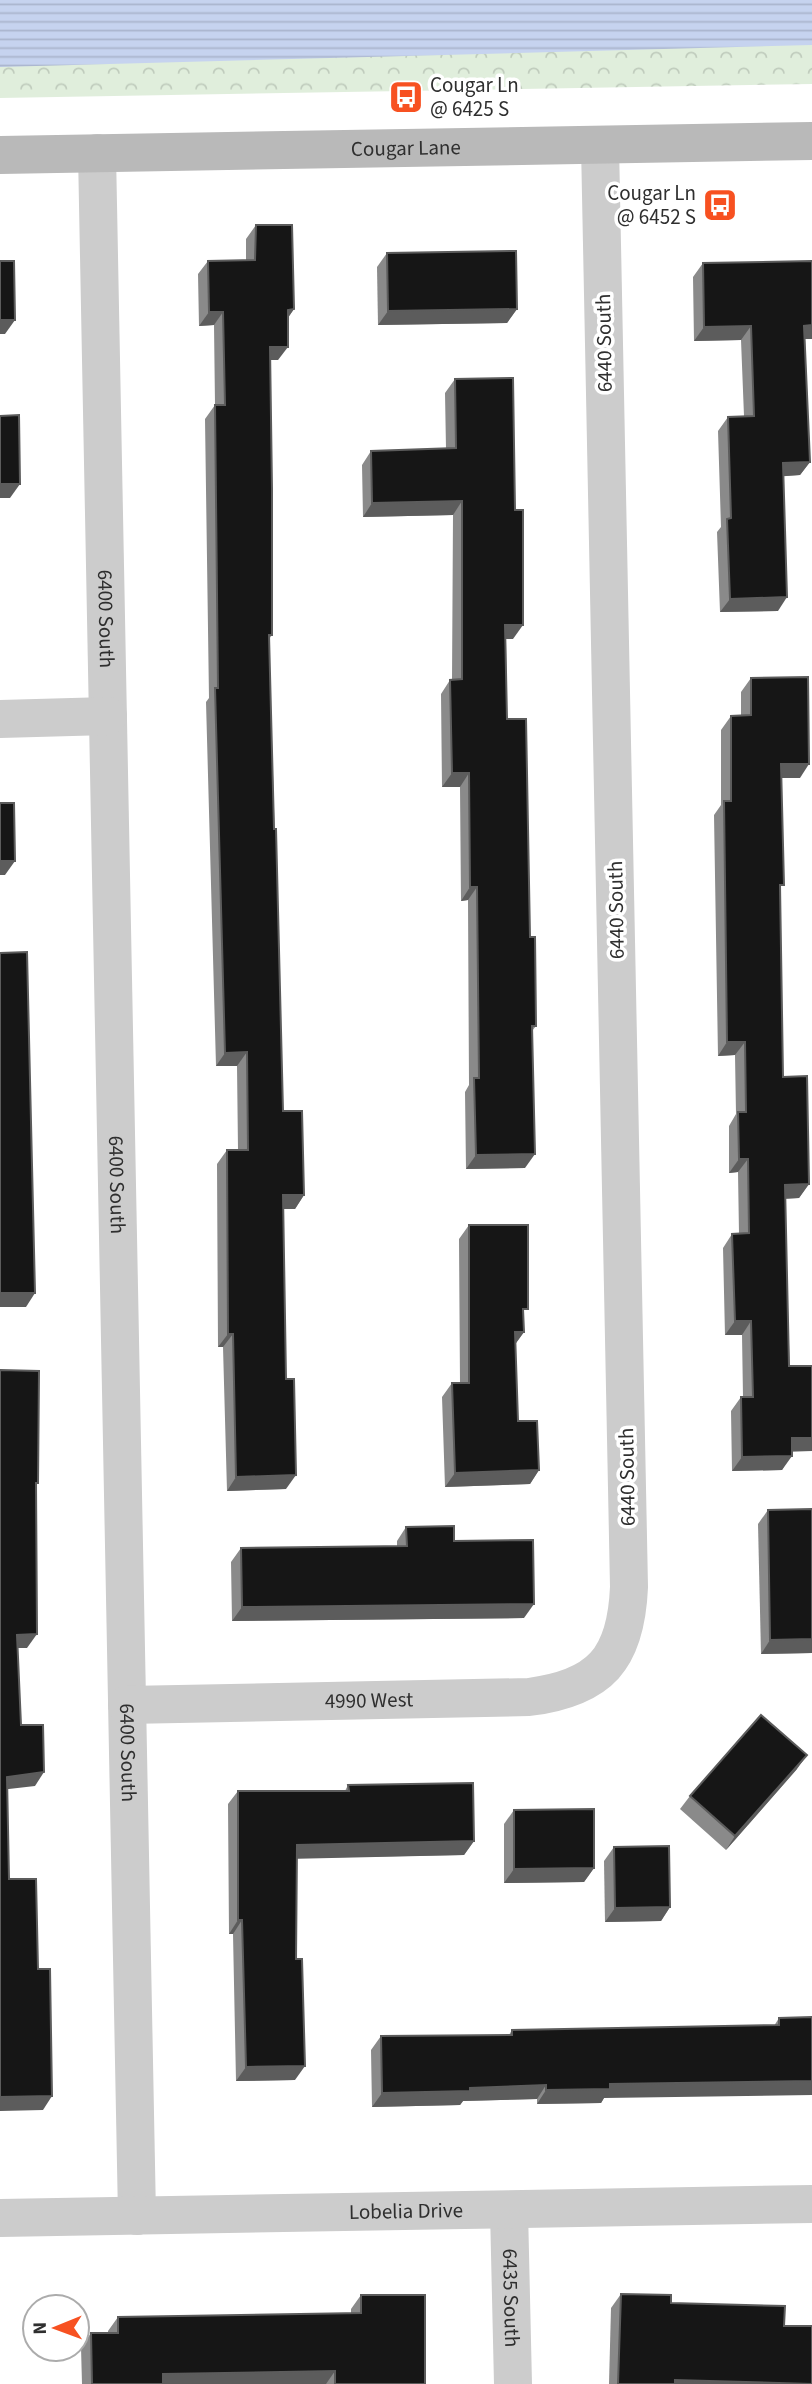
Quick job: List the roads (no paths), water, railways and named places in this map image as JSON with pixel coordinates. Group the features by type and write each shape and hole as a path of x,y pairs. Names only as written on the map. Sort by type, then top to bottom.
{"main road":[{"name":"Cougar Lane","path":"0,155 812,141"}],"street":[{"name":"6440 South","path":"600,145 629,1587 624,1631 603,1668"},
{"name":"6400 South","path":"97,153 137,2216"},
{"path":"0,719 108,716"},
{"name":"4990 West","path":"127,1705 529,1697 569,1690 603,1668"},
{"name":"Lobelia Drive","path":"0,2218 812,2204"},
{"name":"6435 South","path":"509,2210 513,2384"}],"water":[{"path":"0,0 812,0 812,45 0,67"}],"place":[{"name":"Cougar Ln @ 6425 S","path":"406,97"},
{"name":"Cougar Ln @ 6452 S","path":"720,205"}]}
